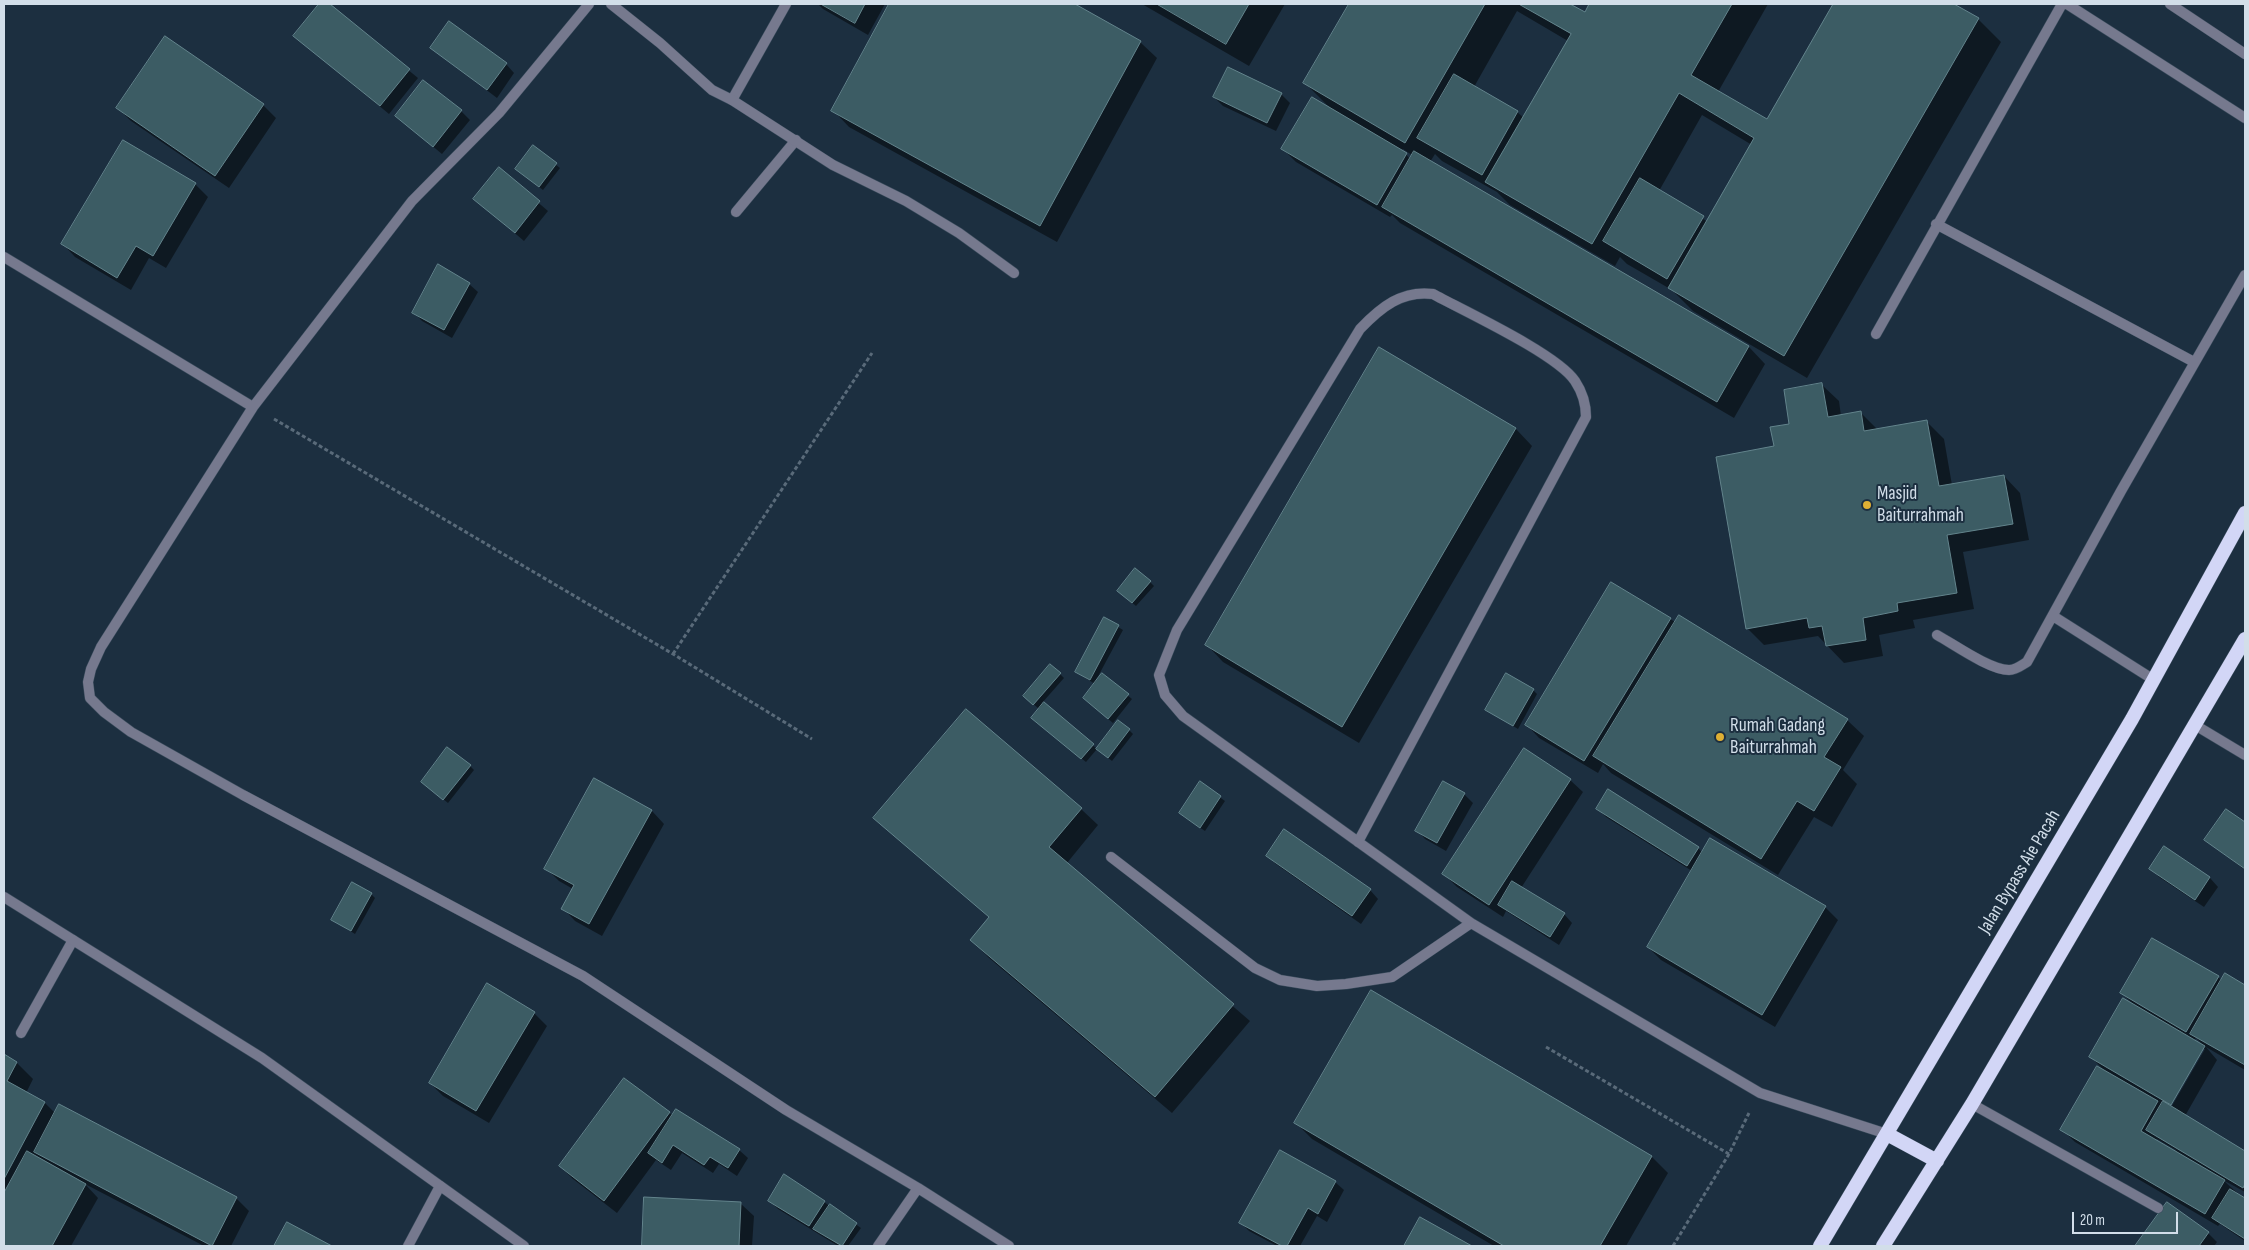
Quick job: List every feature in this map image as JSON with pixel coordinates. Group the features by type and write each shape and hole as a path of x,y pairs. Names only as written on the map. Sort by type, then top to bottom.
{"highway":[{"name":"Jalan Bypass Aie Pacah","path":"1820,1246 2154,680 2245,513"},
{"path":"1883,1246 1972,1104 2245,639"},
{"path":"1886,1134 1937,1161"}],"street":[{"path":"589,4 499,113 412,201 253,407 101,646 89,676 90,698 104,712 131,732 243,796 583,976 786,1110 918,1188 1009,1246"},
{"path":"611,4 660,43 712,90 732,100 833,165 906,201 959,233 1014,273"},
{"path":"732,100 786,4"},
{"path":"1876,334 1936,224 2062,4"},
{"path":"2067,4 2245,118"},
{"path":"2170,4 2245,54"},
{"path":"736,212 796,140"},
{"path":"1936,224 2194,362"},
{"path":"4,257 253,407"},
{"path":"1937,635 1996,667 2010,670 2027,662 2194,362 2245,275"},
{"path":"1358,842 1586,417 1586,401 1575,380 1557,364 1433,294 1419,292 1394,300 1377,311 1360,329 1177,630 1159,675 1165,695 1183,716 1358,842 1471,923 1760,1093 1886,1134"},
{"path":"2053,616 2154,680"},
{"path":"2195,725 2245,755"},
{"path":"1111,857 1255,968 1280,980 1317,986 1392,977 1471,923"},
{"path":"4,897 262,1058 524,1246"},
{"path":"21,1034 73,940"},
{"path":"1972,1104 2158,1208"},
{"path":"408,1246 440,1186"},
{"path":"878,1246 918,1188"}],"path":[{"path":"673,654 872,353"},
{"path":"253,407 673,654 812,739"},
{"path":"1546,1047 1729,1154"},
{"path":"1673,1246 1729,1154 1760,1093"}],"building":[{"path":"319,4 330,4 410,69 380,106 293,36"},
{"path":"821,4 865,4 855,23"},
{"path":"889,4 1075,4 1141,41 1040,226 831,111"},
{"path":"1157,4 1249,4 1226,44"},
{"path":"1349,4 1485,4 1405,143 1303,83"},
{"path":"1519,4 1570,4 1585,12 1589,4 1732,4 1691,75 1767,119 1833,4 1954,4 1979,18 1784,356 1668,288 1754,138 1679,93 1592,244 1485,182 1571,34"},
{"path":"449,21 507,63 487,90 430,48"},
{"path":"165,36 264,104 215,176 116,108"},
{"path":"1228,67 1282,93 1267,123 1213,97"},
{"path":"1454,74 1518,111 1482,175 1417,138"},
{"path":"423,80 462,110 433,147 395,116"},
{"path":"1312,97 1407,153 1377,205 1281,149"},
{"path":"123,140 196,183 153,256 136,246 117,278 61,244"},
{"path":"533,145 557,163 539,187 515,169"},
{"path":"1414,151 1749,346 1717,402 1382,207"},
{"path":"499,167 540,201 515,233 473,199"},
{"path":"1640,178 1704,216 1667,279 1603,241"},
{"path":"438,264 470,283 444,330 412,313"},
{"path":"1379,347 1516,428 1342,727 1205,645"},
{"name":"Masjid Baiturrahmah","path":"1822,383 1828,417 1861,411 1864,431 1927,420 1939,486 2004,475 2013,524 1947,535 1957,593 1897,603 1898,611 1863,618 1866,640 1826,646 1822,626 1809,628 1807,618 1746,629 1716,457 1774,446 1770,427 1789,424 1784,390"},
{"path":"1135,568 1151,581 1132,603 1117,591"},
{"path":"1611,582 1671,618 1584,761 1525,725"},
{"name":"Rumah Gadang Baiturrahmah","path":"1679,615 1848,719 1824,757 1841,767 1814,811 1797,801 1761,859 1593,756"},
{"path":"1104,617 1119,625 1090,680 1075,672"},
{"path":"1050,664 1061,673 1033,705 1023,696"},
{"path":"1102,673 1129,694 1108,719 1083,698"},
{"path":"1506,673 1534,689 1513,726 1485,710"},
{"path":"1044,702 1094,744 1081,759 1031,718"},
{"path":"966,709 1082,808 1049,847 1234,1004 1155,1097 970,940 989,917 873,818"},
{"path":"1118,720 1130,729 1108,758 1096,749"},
{"path":"447,747 471,765 443,800 421,782"},
{"path":"1524,748 1571,779 1489,905 1442,874"},
{"path":"594,778 652,810 589,924 561,909 574,885 544,869"},
{"path":"1200,781 1221,796 1200,828 1179,813"},
{"path":"1443,781 1465,793 1437,843 1415,831"},
{"path":"1608,789 1699,847 1687,866 1596,809"},
{"path":"2226,809 2245,822 2245,869 2204,840"},
{"path":"1284,829 1371,889 1352,916 1266,856"},
{"path":"1710,838 1826,906 1762,1015 1647,947"},
{"path":"2164,846 2210,877 2195,900 2149,869"},
{"path":"1512,881 1565,913 1550,937 1498,905"},
{"path":"352,882 372,893 351,931 331,920"},
{"path":"2152,938 2219,976 2186,1032 2120,993"},
{"path":"2225,973 2245,985 2245,1065 2190,1034"},
{"path":"487,983 535,1012 476,1111 429,1083"},
{"path":"1371,990 1652,1156 1600,1246 1504,1246 1294,1123"},
{"path":"2123,998 2205,1046 2171,1105 2089,1057"},
{"path":"4,1054 17,1062 7,1081 45,1102 4,1179"},
{"path":"2097,1066 2158,1101 2141,1131 2225,1180 2205,1214 2060,1130"},
{"path":"624,1078 670,1112 604,1201 559,1166"},
{"path":"2163,1101 2245,1151 2245,1184 2243,1188 2146,1130"},
{"path":"59,1104 237,1197 212,1246 34,1152"},
{"path":"676,1109 740,1149 728,1168 710,1157 704,1165 673,1145 662,1163 648,1153"},
{"path":"1280,1150 1336,1181 1318,1214 1308,1208 1287,1246 1282,1246 1239,1223"},
{"path":"27,1151 86,1184 52,1246 4,1246 4,1193"},
{"path":"784,1174 825,1201 809,1226 768,1201"},
{"path":"2230,1189 2245,1198 2245,1239 2212,1218"},
{"path":"644,1197 741,1202 739,1246 642,1246"},
{"path":"2167,1202 2209,1232 2199,1246 2135,1246"},
{"path":"830,1204 857,1223 842,1246 813,1229"},
{"path":"1420,1217 1472,1246 1404,1246"},
{"path":"287,1222 332,1246 274,1246"}],"place":[{"name":"Masjid Baiturrahmah","path":"1867,505"},
{"name":"Rumah Gadang Baiturrahmah","path":"1720,737"}]}
